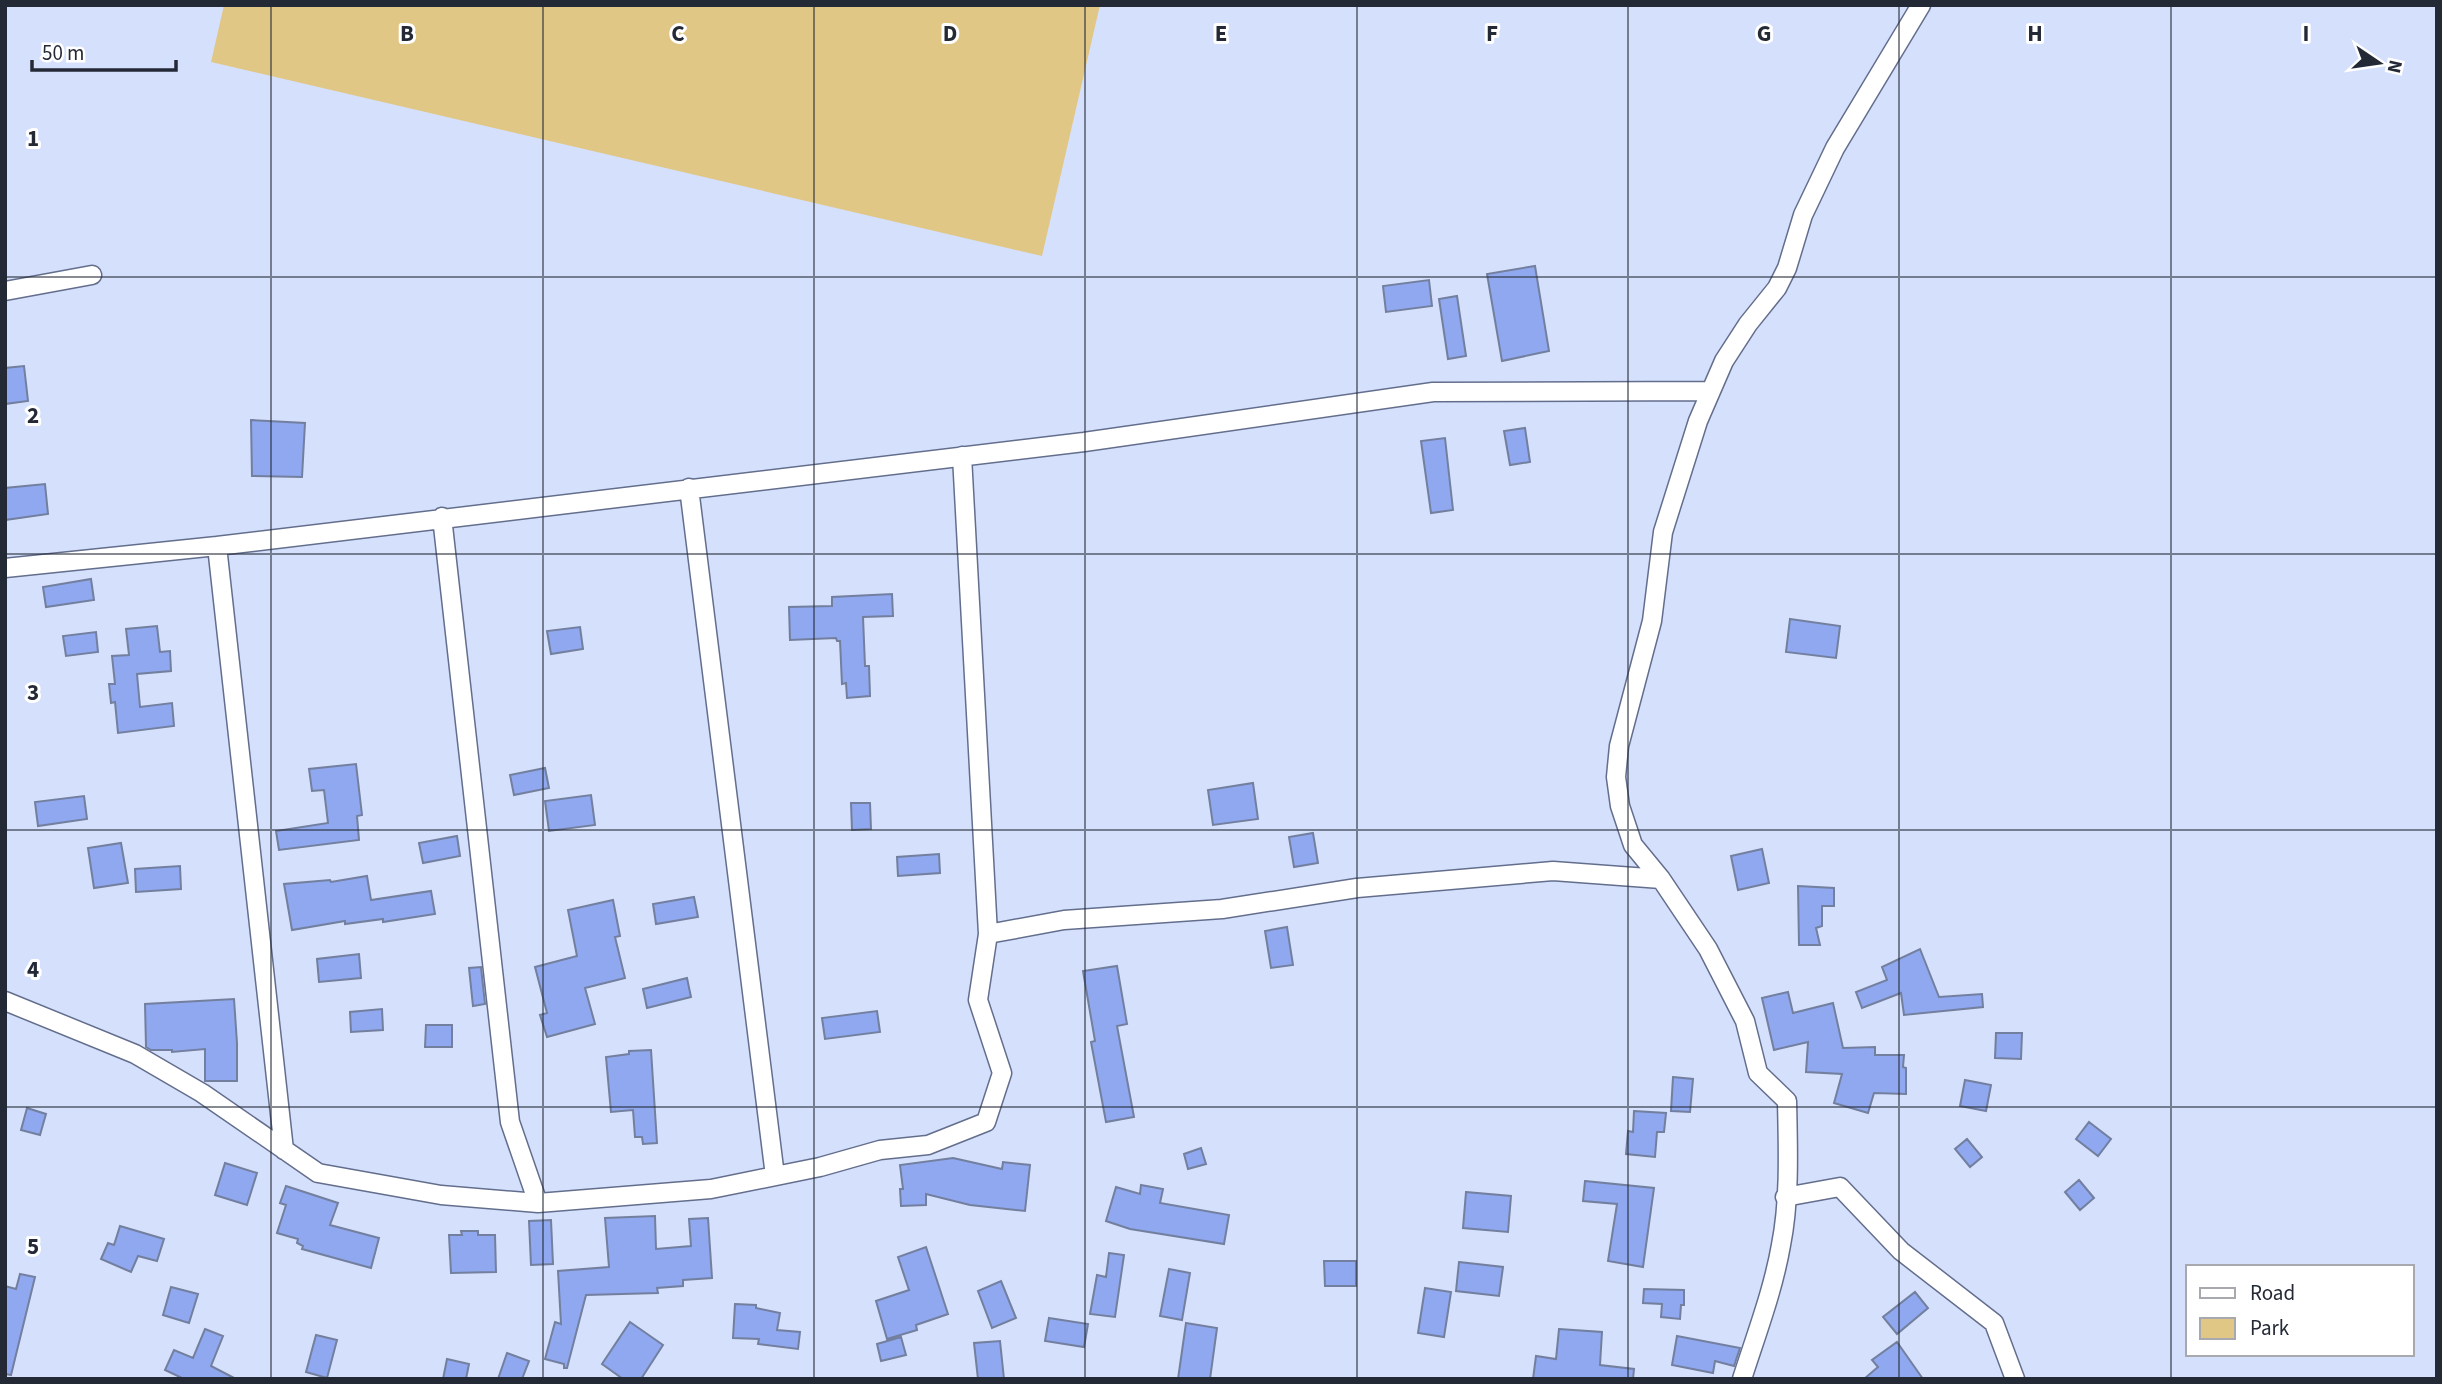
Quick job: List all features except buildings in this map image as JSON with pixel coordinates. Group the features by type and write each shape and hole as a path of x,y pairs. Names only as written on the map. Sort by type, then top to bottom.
{"street":[{"path":"1742,1379 1769,1296 1782,1244 1788,1156 1787,1101 1758,1073 1745,1021 1708,949 1661,879 1633,845 1620,806 1616,777 1618,756 1652,621 1663,532 1698,421 1724,361 1748,324 1777,288 1787,268 1803,215 1835,148 1921,5"},
{"path":"5,292 92,275"},
{"path":"5,568 217,546 1084,442 1433,392 1711,391"},
{"path":"5,1001 135,1054 202,1093 318,1173 441,1195 538,1203 710,1189 820,1167 880,1150 928,1145 986,1122 1002,1073 978,1000 988,934 962,456"},
{"path":"689,488 775,1176"},
{"path":"442,517 510,1122 538,1203"},
{"path":"217,546 285,1150"},
{"path":"988,934 1064,920 1222,909 1357,888 1553,871 1661,879"},
{"path":"1785,1197 1840,1187 1901,1251 1994,1323 2015,1379"}],"green space":[{"path":"224,5 1100,5 1042,256 211,62"}]}
